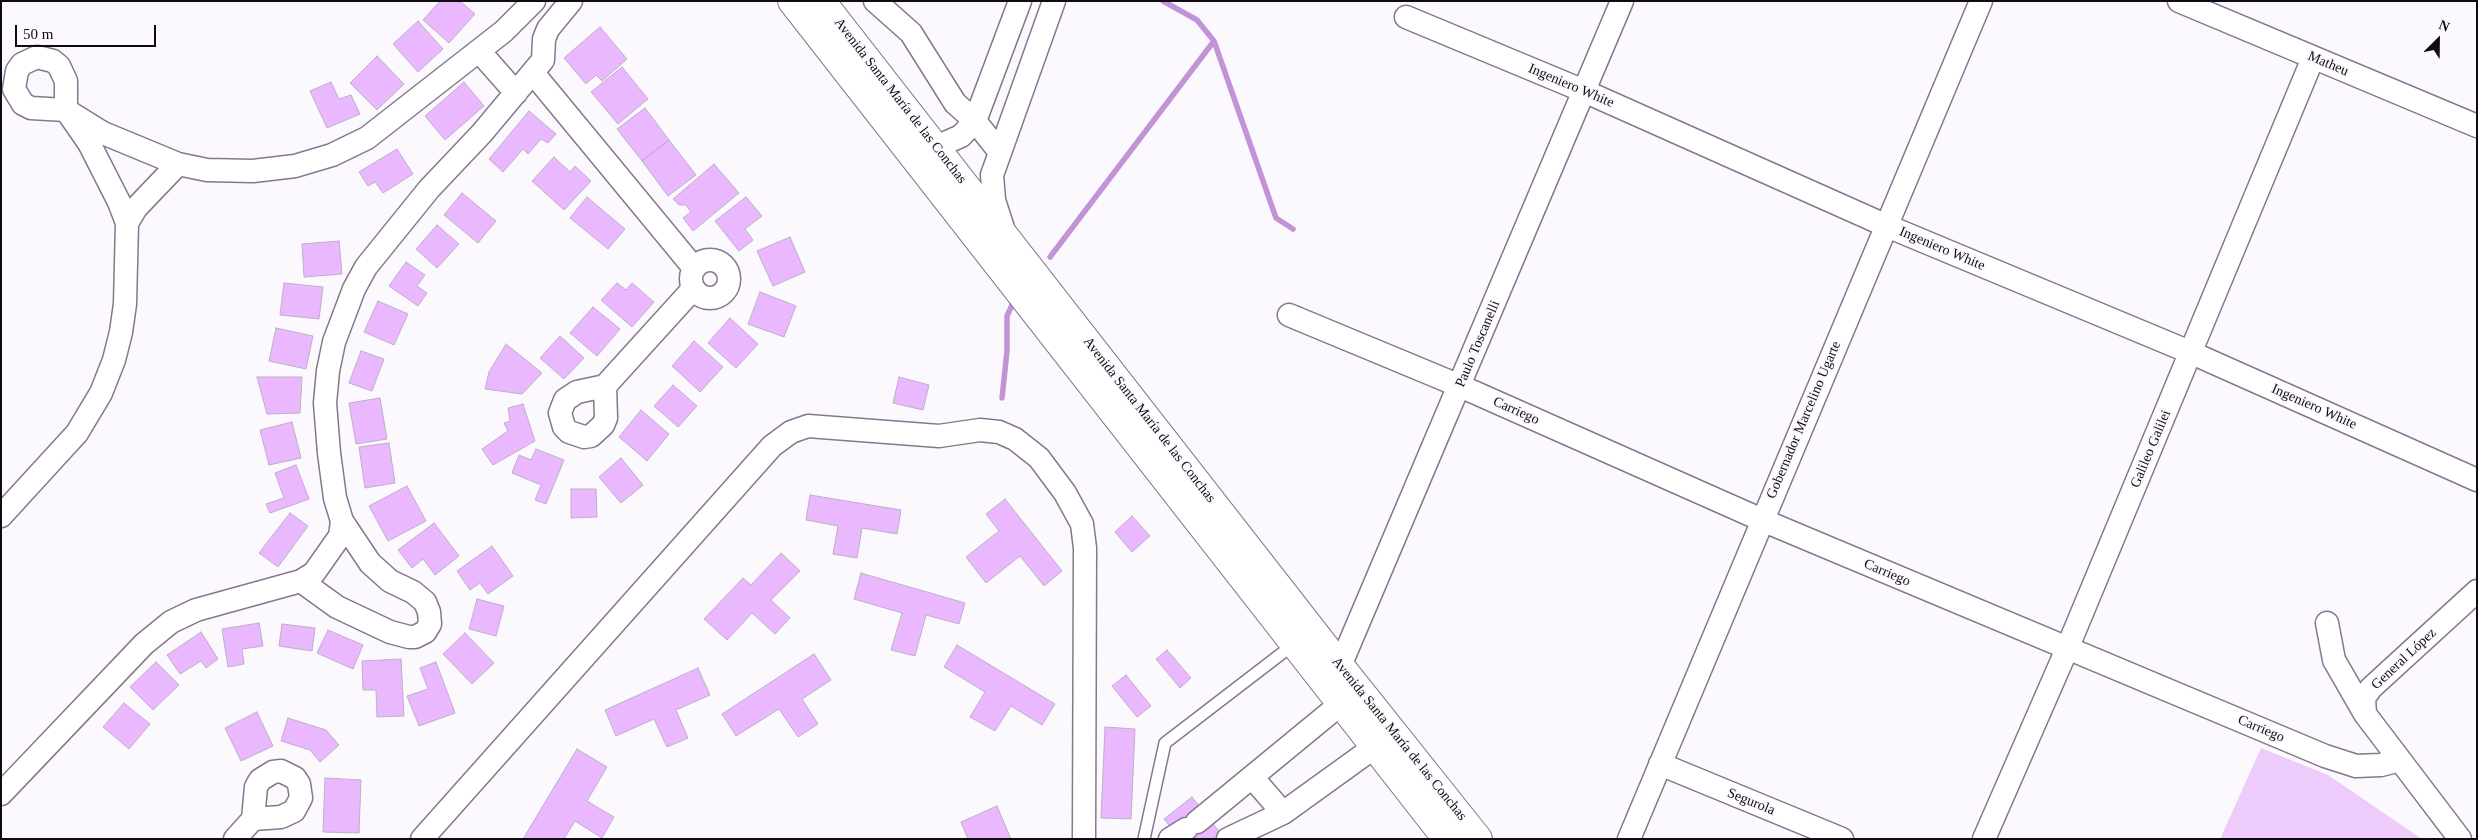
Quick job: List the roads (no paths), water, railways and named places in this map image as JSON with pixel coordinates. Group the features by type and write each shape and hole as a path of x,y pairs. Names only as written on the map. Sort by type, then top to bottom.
{"main road":[{"name":"Avenida Santa María de las Conchas","path":"792,1 1296,642 1347,684"},
{"name":"Avenida Santa María de las Conchas","path":"825,4 1004,234 1347,684 1478,839"},
{"name":"Avenida Santa María de las Conchas","path":"1390,735 1447,839"}],"street":[{"path":"301,581 338,607 390,632 408,637 425,632 430,624 430,612 425,602 413,592 390,580 370,563 342,520 335,498 326,403 328,371 334,342 344,312 366,267 429,189 482,133 543,60 544,39 548,28 571,1"},
{"path":"875,1 911,33 955,104 975,121 999,151"},
{"path":"936,147 961,136 975,121 1020,1"},
{"path":"1004,234 994,200 992,175 1054,1"},
{"name":"Paulo Toscanelli","path":"1347,684 1460,386 1622,1"},
{"name":"Gobernador Marcelino Ugarte","path":"1629,839 1981,1"},
{"name":"Matheu","path":"2179,1 2477,126"},
{"path":"1,516 77,433 101,393 114,360 126,304 127,223 119,202 89,143 66,110 103,133 178,164 207,170 253,171 295,166 332,155 368,138 479,51 530,5 548,28"},
{"name":"Ingeniero White","path":"1406,17 1584,92 1887,226 2192,353 2477,480"},
{"path":"479,51 516,93"},
{"name":"Galileo Galilei","path":"1984,839 2192,353 2313,58"},
{"path":"533,72 693,278 605,386"},
{"path":"127,223 136,208 178,164"},
{"name":"Carriego","path":"1289,315 1460,386 1762,520 2325,756 2356,766 2381,765 2400,760"},
{"path":"422,839 772,446 791,432 808,426 939,436 980,430 998,432 1014,439 1039,458 1064,493 1082,524 1085,548 1084,839"},
{"path":"1,794 113,674 144,644 171,622 196,610 301,581 314,573 340,536 342,520"},
{"name":"General López","path":"2365,714 2364,698 2371,688 2477,591"},
{"path":"2327,623 2334,660 2365,714 2460,839"},
{"path":"1192,825 1252,776 1347,684"},
{"path":"1192,825 1231,837 1283,813 1390,735"},
{"name":"Segurola","path":"1660,764 1842,839"},
{"path":"1252,776 1283,813"},
{"path":"235,839 253,819"}],"lane":[{"path":"1144,839 1166,743 1296,642"}],"waterway":[{"path":"1163,1 1197,20 1214,41"},
{"path":"1050,257 1214,41 1276,218 1293,229"},
{"path":"1002,398 1007,351 1007,316 1013,303"}]}
